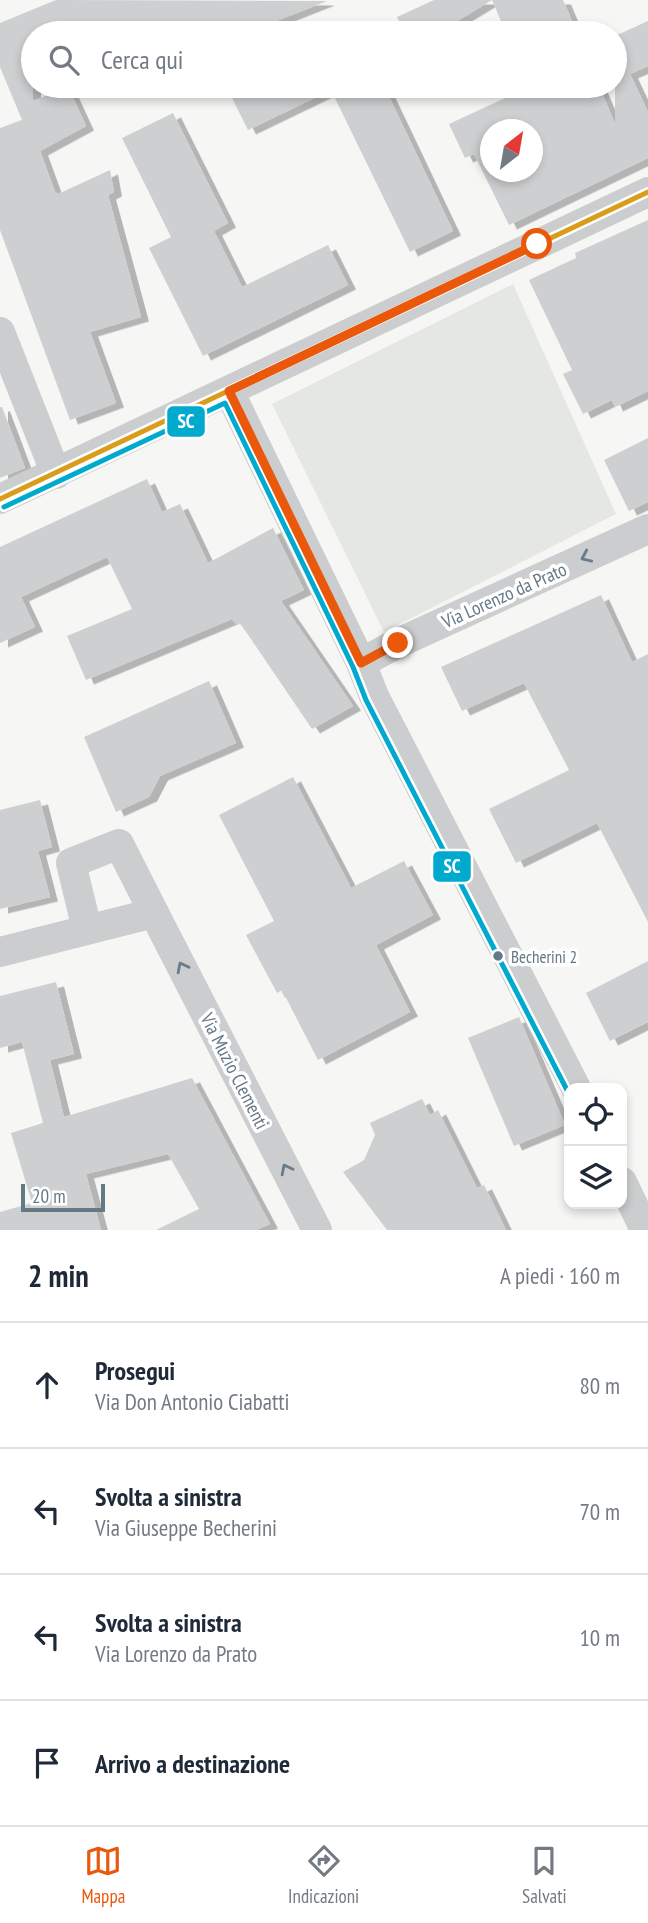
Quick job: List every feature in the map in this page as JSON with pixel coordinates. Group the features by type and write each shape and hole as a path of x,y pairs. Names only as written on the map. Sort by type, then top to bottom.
{"street":[{"path":"0,499 648,192"},
{"path":"0,332 56,474"},
{"path":"229,391 361,663 374,696 573,1083"},
{"name":"Via Lorenzo da Prato","path":"361,663 398,643 648,529"},
{"name":"Via Muzio Clementi","path":"87,929 71,863 119,844 317,1230"},
{"path":"0,952 154,913"},
{"path":"627,1192 645,1230"}],"shaded area":[{"path":"513,284 616,514 384,632 272,404"}],"building":[{"path":"56,0 327,1 276,21 21,21 21,98 33,98 33,101 40,98 73,98 86,126 40,151 55,192 58,194 110,170 114,192 108,195 141,317 90,332 116,403 70,420 0,230 0,128 22,120 0,67 0,23"},
{"path":"434,0 492,0 457,21 399,21 397,17"},
{"path":"492,0 563,0 572,21 501,21"},
{"path":"648,21 648,66 630,74 648,112 648,158 509,225 488,182 543,182 543,119 480,119 480,166 474,154 465,158 449,124 505,98 604,98 615,124 615,98 627,98 627,31"},
{"path":"232,98 314,98 248,130"},
{"path":"335,98 390,98 453,231 410,252"},
{"path":"173,113 228,223 214,231 242,287 328,245 348,285 203,356 149,248 171,237 122,138"},
{"path":"648,220 648,391 615,407 612,400 583,414 563,374 572,370 529,280 576,258 575,253"},
{"path":"0,407 25,468 0,478"},
{"path":"648,438 648,502 629,511 604,460"},
{"path":"147,479 162,512 180,504 208,563 273,528 304,590 281,601 353,706 312,729 240,623 237,625 232,619 86,680 67,636 132,609 107,557 21,597 35,627 0,643 0,547"},
{"path":"601,595 632,662 648,654 648,922 597,823 516,863 489,809 569,770 524,683 462,711 441,667"},
{"path":"209,681 236,743 160,776 149,797 116,812 84,737"},
{"path":"293,777 351,888 404,861 433,915 376,945 410,1012 318,1060 282,990 277,993 246,935 274,921 219,815"},
{"path":"40,800 52,847 38,851 50,897 0,909 0,810"},
{"path":"648,961 648,1022 610,1041 586,993"},
{"path":"56,982 74,1054 50,1060 64,1117 192,1078 270,1224 256,1230 156,1230 199,1209 168,1154 86,1174 101,1230 0,1230 0,1212 32,1203 11,1133 43,1123 22,1042 0,1048 0,996"},
{"path":"519,1017 564,1125 514,1146 468,1038"},
{"path":"422,1099 430,1115 438,1110 477,1188 484,1185 506,1230 387,1230 343,1172 364,1160 375,1135 370,1123"}],"transit line":[{"path":"0,499 648,192"},
{"name":"SC","path":"4,507 225,403 353,667 366,700 564,1084"}],"place":[{"name":"Becherini 2","path":"498,956"}],"route":[{"path":"398,643 361,663 229,391 537,244"}]}
